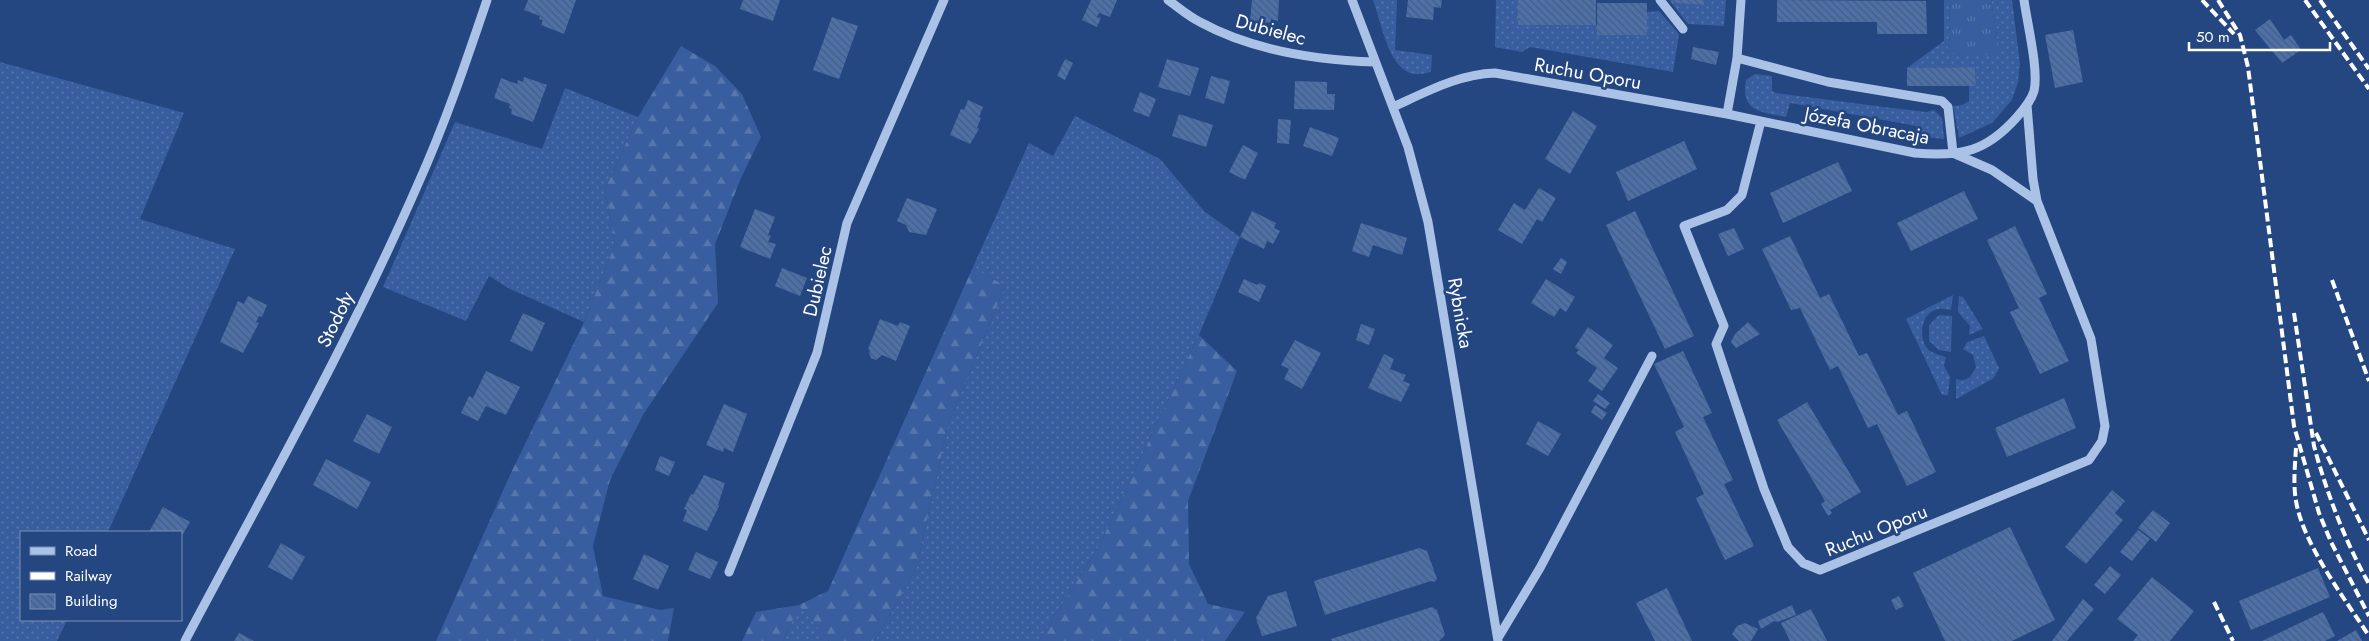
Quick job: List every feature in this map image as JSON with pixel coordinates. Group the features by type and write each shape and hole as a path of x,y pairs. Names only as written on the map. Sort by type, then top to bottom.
{"street":[{"name":"Stodoły","path":"185,641 341,346 418,184 448,112 487,0"},
{"name":"Dubielec","path":"729,572 817,353 847,223 944,0"},
{"name":"Dubielec","path":"1168,0 1198,21 1232,38 1275,50 1313,57 1375,62"},
{"name":"Rybnicka","path":"1352,0 1408,147 1428,222 1498,639"},
{"path":"1660,0 1683,29"},
{"path":"1727,114 1737,58 1741,0"},
{"name":"Józefa Obracaja","path":"1727,114 1915,153 1940,155 1979,148 2008,128 2027,106 2034,91 2034,68 2024,0"},
{"path":"1737,58 1828,82 1942,101 1948,107 1953,153 1992,170 2037,201"},
{"name":"Ruchu Oporu","path":"1393,107 1459,79 1477,74 1495,74 1727,114"},
{"name":"Ruchu Oporu","path":"1761,121 1742,196 1727,210 1684,226 1724,326 1716,344 1764,489 1788,547 1803,563 1820,570 2089,460 2102,441 2105,426 2091,340 2037,201 2033,179 2027,106"},
{"path":"1498,639 1540,568 1652,356"}],"green space":[{"path":"1373,0 1397,0 1395,50 1432,55 1431,72 1415,74 1406,71 1398,64 1387,44"},
{"path":"1496,0 1518,0 1519,25 1598,25 1598,35 1646,35 1647,12 1659,11 1679,34 1673,72 1530,47 1522,52 1495,47"},
{"path":"1669,0 1672,0 1672,3 1704,5 1704,0 1726,0 1724,26 1688,24"},
{"path":"1944,0 1949,0 1950,37 1947,53 1999,49 1991,0 2012,0 2020,64 2018,82 2012,100 1992,123 1959,138 1953,106 1962,105 1969,101 1969,86 1976,85 1975,67 1907,68 1944,41"},
{"path":"1949,0 1991,0 1999,49 1994,55 1947,53 1950,37"},
{"path":"681,46 715,66 742,94 761,137 741,178 715,244 718,303 643,415 610,480 593,546 603,596 660,610 674,608 668,641 436,641 510,475 584,322 615,244 605,189 638,117"},
{"path":"0,62 184,113 140,219 235,249 108,531 20,531 20,621 67,621 57,641 0,641"},
{"path":"1755,74 1772,76 1772,91 1776,93 1927,112 1934,110 1942,118 1944,139 1917,136 1916,126 1790,103 1786,117 1761,112 1755,109 1746,99 1746,80"},
{"path":"565,88 638,117 605,189 615,244 584,322 510,289 489,276 466,321 383,287 455,122 542,149"},
{"path":"1075,116 1160,159 1204,211 1240,237 1199,335 1098,548 1039,641 875,641 916,569 948,425 1005,286 973,267 1029,143 1053,156"},
{"path":"973,267 1005,286 948,425 916,569 875,641 829,641 799,606 783,641 742,641 756,612 799,605 828,591"},
{"path":"1953,295 1951,310 1940,309 1933,311 1928,315 1922,327 1923,340 1930,351 1946,357 1944,366 1950,377 1948,395 1942,395 1906,319"},
{"path":"1959,296 1963,297 1983,329 1969,335 1970,326 1958,312"},
{"path":"1939,315 1952,316 1951,352 1939,350 1929,341 1929,325"},
{"path":"1199,335 1237,371 1188,501 1189,564 1208,604 1245,612 1225,641 1039,641 1098,548"},
{"path":"1984,336 1999,368 1994,378 1956,399 1956,379 1963,380 1969,378 1976,367 1973,355 1963,349 1967,342"},
{"path":"799,605 829,641 783,641"}],"building":[{"path":"528,0 576,0 564,34 541,25 543,20 539,19 540,16 524,10"},
{"path":"743,0 780,0 773,21 740,9"},
{"path":"1091,0 1117,0 1110,17 1099,13 1097,17 1101,18 1097,27 1082,20"},
{"path":"1252,0 1279,0 1278,21 1271,19 1271,23 1250,21"},
{"path":"1408,0 1442,0 1441,8 1434,7 1433,20 1406,17"},
{"path":"1518,0 1596,0 1596,25 1518,25"},
{"path":"1672,0 1704,0 1704,5 1672,3"},
{"path":"1777,0 1926,1 1927,34 1877,34 1877,22 1777,22"},
{"path":"1597,3 1647,3 1647,35 1597,35"},
{"path":"832,17 858,26 839,79 813,70"},
{"path":"2270,19 2284,40 2291,35 2301,50 2282,63 2255,30"},
{"path":"2073,30 2083,82 2055,88 2045,35"},
{"path":"1693,47 1719,52 1716,65 1691,59"},
{"path":"1065,59 1073,63 1065,80 1057,76"},
{"path":"1167,59 1199,68 1190,96 1158,87"},
{"path":"1975,67 1976,86 1907,86 1907,68"},
{"path":"1211,76 1230,81 1224,104 1205,98"},
{"path":"524,77 547,85 533,122 511,114 510,104 494,98 501,78 517,84 518,80 523,82"},
{"path":"1295,81 1327,82 1327,94 1335,94 1334,110 1294,109"},
{"path":"1140,92 1156,99 1149,117 1133,111"},
{"path":"968,100 983,107 977,128 979,129 970,144 950,135 961,109 964,110"},
{"path":"1573,111 1597,126 1570,174 1545,159"},
{"path":"1179,114 1213,125 1206,147 1172,136"},
{"path":"1278,119 1291,120 1289,144 1277,143"},
{"path":"1310,127 1339,138 1332,156 1303,146"},
{"path":"1684,141 1697,169 1628,201 1616,172"},
{"path":"1243,145 1258,153 1245,180 1229,172"},
{"path":"1838,162 1852,191 1783,223 1770,193"},
{"path":"1539,188 1556,198 1542,222 1537,219 1522,244 1498,230 1514,203 1525,210"},
{"path":"1964,191 1978,219 1911,251 1897,223"},
{"path":"907,198 937,209 926,235 909,232 906,225 897,221"},
{"path":"755,209 775,217 768,235 771,236 768,242 776,244 770,259 740,247"},
{"path":"1252,211 1276,223 1274,228 1280,231 1273,244 1267,241 1264,249 1240,237"},
{"path":"1635,211 1694,336 1665,349 1606,225"},
{"path":"1361,223 1407,238 1402,255 1373,245 1369,257 1352,251"},
{"path":"2015,226 2047,294 2039,298 2069,361 2040,374 2010,312 2019,308 1987,240"},
{"path":"1734,228 1744,249 1728,256 1718,234"},
{"path":"1790,236 1820,298 1829,294 1859,356 1867,353 1898,415 1907,411 1936,472 1907,486 1877,424 1868,428 1838,366 1830,370 1800,308 1791,310 1762,249"},
{"path":"1561,258 1567,262 1561,274 1553,269"},
{"path":"782,268 807,278 800,296 775,286"},
{"path":"1244,279 1257,285 1259,283 1266,286 1259,302 1238,292"},
{"path":"1546,279 1575,297 1566,312 1560,308 1554,317 1531,303"},
{"path":"248,296 267,305 262,317 259,316 256,322 259,323 243,353 220,342 238,301 244,304"},
{"path":"523,313 545,323 532,352 510,341"},
{"path":"880,319 898,326 900,322 910,326 896,361 882,355 876,360 871,358 869,353 870,350 868,349"},
{"path":"1748,322 1760,334 1736,348 1731,342 1735,334"},
{"path":"1361,324 1375,329 1369,345 1356,340"},
{"path":"1588,327 1613,345 1604,358 1618,368 1602,391 1588,381 1597,368 1576,353 1579,350 1575,347"},
{"path":"1295,340 1321,353 1302,389 1284,379 1289,369 1281,365"},
{"path":"1683,351 1712,413 1703,417 1733,480 1724,484 1754,546 1725,560 1696,498 1704,494 1675,432 1684,427 1654,364"},
{"path":"1384,354 1394,359 1390,369 1406,375 1403,381 1410,384 1401,402 1368,388"},
{"path":"486,371 520,387 506,415 486,406 478,421 461,413 469,396 473,398"},
{"path":"1598,394 1610,403 1605,409 1593,401"},
{"path":"2064,398 2076,428 2007,457 1995,428"},
{"path":"1807,402 1861,492 1830,510 1832,513 1828,516 1821,504 1825,501 1777,420"},
{"path":"724,404 747,414 733,452 724,448 723,452 706,445"},
{"path":"1595,405 1607,413 1602,420 1591,412"},
{"path":"367,414 392,427 379,454 353,441"},
{"path":"1538,421 1561,434 1548,456 1526,444"},
{"path":"660,456 675,462 669,476 655,470"},
{"path":"326,459 371,482 357,509 313,485"},
{"path":"704,475 725,483 719,506 707,531 683,521 687,510 684,509 691,494 693,495"},
{"path":"2112,490 2125,501 2115,513 2123,520 2086,564 2065,547"},
{"path":"163,507 190,522 183,534 182,531 150,531"},
{"path":"2153,510 2170,523 2156,542 2138,528"},
{"path":"2010,527 2055,620 2012,641 1945,641 1913,573"},
{"path":"2138,530 2150,539 2132,561 2120,552"},
{"path":"281,543 305,557 292,580 268,567"},
{"path":"1419,548 1427,551 1437,579 1434,582 1431,581 1325,615 1314,581"},
{"path":"696,552 718,562 710,579 688,570"},
{"path":"644,554 669,566 658,590 633,579"},
{"path":"2110,566 2121,575 2105,594 2094,585"},
{"path":"2318,568 2330,597 2251,630 2239,601"},
{"path":"2152,577 2194,611 2170,641 2133,641 2138,635 2117,619"},
{"path":"1667,588 1692,641 1655,641 1636,603"},
{"path":"1286,591 1297,626 1262,636 1256,618 1268,596"},
{"path":"1899,596 1904,606 1896,610 1891,600"},
{"path":"2083,599 2094,609 2067,641 2052,641"},
{"path":"1792,605 1796,615 1777,622 1774,621 1761,629 1758,621"},
{"path":"1432,607 1437,610 1445,635 1439,641 1332,641 1331,639"},
{"path":"1811,609 1827,641 1790,641 1781,623"},
{"path":"2323,612 2335,636 2325,641 2262,641"},
{"path":"1745,623 1758,629 1751,641 1739,641 1732,634 1737,626"},
{"path":"2356,630 2362,641 2337,641"},
{"path":"239,633 254,641 234,641"}],"railway":[{"path":"2202,0 2234,34"},
{"path":"2218,0 2240,35 2248,67 2294,426 2319,513 2331,542 2369,616"},
{"path":"2305,0 2369,89"},
{"path":"2320,0 2369,69"},
{"path":"2332,280 2369,381"},
{"path":"2294,313 2314,446 2337,517 2369,584"},
{"path":"2316,433 2369,540"},
{"path":"2296,448 2294,474 2296,501 2300,518 2326,571 2369,636"},
{"path":"2214,602 2233,641"}]}
